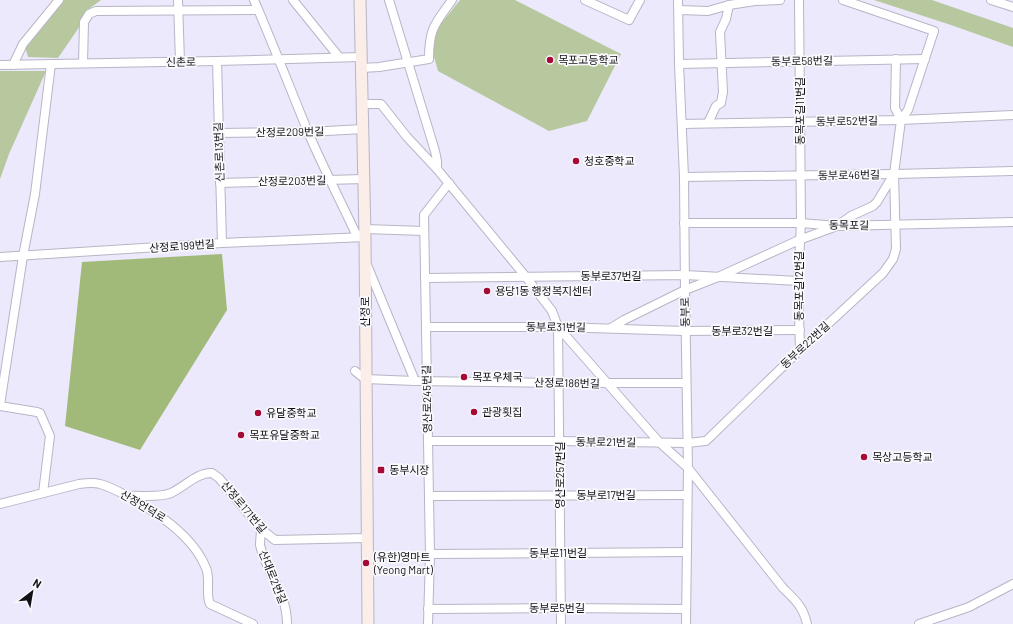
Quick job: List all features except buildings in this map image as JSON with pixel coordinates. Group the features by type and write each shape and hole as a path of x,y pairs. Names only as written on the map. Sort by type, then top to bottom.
{"street":[{"path":"13,65 23,44 59,0"},
{"path":"178,0 180,62"},
{"path":"254,0 330,180 356,234 365,233"},
{"path":"293,0 339,57"},
{"name":"산정로","path":"360,0 365,233 368,624"},
{"path":"389,0 435,151 437,170"},
{"name":"신촌로","path":"0,65 180,62 339,57 379,67 408,63 429,59 429,43 434,27 452,0"},
{"path":"585,0 629,20 640,0"},
{"name":"동부로","path":"678,0 684,177 685,331 688,443 686,624"},
{"path":"678,10 708,11 729,5 756,1 780,0"},
{"name":"동목포길11번길","path":"799,0 801,223"},
{"path":"610,329 685,290 718,277 799,240 836,226 851,216 873,206 877,202 894,174 901,120 908,110 934,31 843,0"},
{"path":"991,0 1013,7"},
{"path":"708,123 716,106 721,103 723,92 720,32 726,18 729,5"},
{"path":"83,63 84,22 89,14 96,11 258,10"},
{"path":"896,59 895,108 901,120"},
{"name":"동부로58번길","path":"679,64 925,59"},
{"name":"신촌로13번길","path":"217,61 222,243"},
{"path":"43,493 50,436 40,413 0,406 23,256 35,194 51,64"},
{"path":"362,104 381,104 407,137 449,183 552,311 558,327 659,442 688,468 783,588 801,606 805,613 807,624"},
{"name":"동부로52번길","path":"682,124 901,120 1013,115"},
{"name":"산정로209번길","path":"218,134 363,129"},
{"name":"동부로46번길","path":"684,177 1013,171"},
{"name":"동부로22번길","path":"688,443 706,441 887,268 895,254 896,226 894,174"},
{"name":"산정로203번길","path":"220,183 364,179"},
{"name":"영산로245번길","path":"428,624 430,554 424,215 449,183"},
{"name":"동목포길","path":"684,223 801,223 836,226 896,226 1013,222"},
{"name":"동목포길12번길","path":"800,350 798,281 801,223"},
{"name":"산정로199번길","path":"0,257 424,230"},
{"path":"365,262 415,381"},
{"name":"동부로37번길","path":"425,278 685,275 798,281"},
{"name":"동부로31번길","path":"426,327 558,327 685,331"},
{"name":"영산로257번길","path":"558,327 561,624"},
{"name":"동부로32번길","path":"685,331 800,330"},
{"path":"355,371 365,379"},
{"name":"산정로186번길","path":"365,379 558,384 686,383"},
{"name":"동부로21번길","path":"428,441 688,443"},
{"name":"산정로171번길","path":"126,496 163,495 170,493 202,475 212,473 219,478 261,529 270,537 278,540 367,538"},
{"name":"산정언덕로","path":"0,504 79,484 93,483 112,488 158,514 182,535 198,553 206,568 208,577 207,599 210,604 253,624"},
{"name":"동부로17번길","path":"429,496 687,495"},
{"name":"산대로2번길","path":"261,529 260,543 263,554 285,603 287,624"},
{"name":"동부로11번길","path":"430,554 687,552"},
{"path":"919,624 969,607 1013,584"},
{"name":"동부로5번길","path":"428,609 686,609"},
{"path":"230,624 234,616"}],"green space":[{"path":"64,0 101,0 86,11 80,26 58,58 28,57 25,47"},
{"path":"460,0 515,0 621,54 587,121 549,131 438,71 433,53 435,31"},
{"path":"874,0 932,0 1013,28 1013,47 951,25"},
{"path":"0,71 46,71 9,154 0,179"},
{"path":"222,254 227,310 140,450 65,426 82,262"}],"place":[{"name":"목포고등학교","path":"550,60"},
{"name":"청호중학교","path":"576,161"},
{"name":"용당1동 행정복지센터","path":"487,291"},
{"name":"목포우체국","path":"464,377"},
{"name":"관광횟집","path":"474,412"},
{"name":"유달중학교","path":"258,413"},
{"name":"목포유달중학교","path":"241,435"},
{"name":"목상고등학교","path":"864,457"},
{"name":"동부시장","path":"381,470"},
{"name":"(유한)영마트 (Yeong Mart)","path":"366,563"}]}
